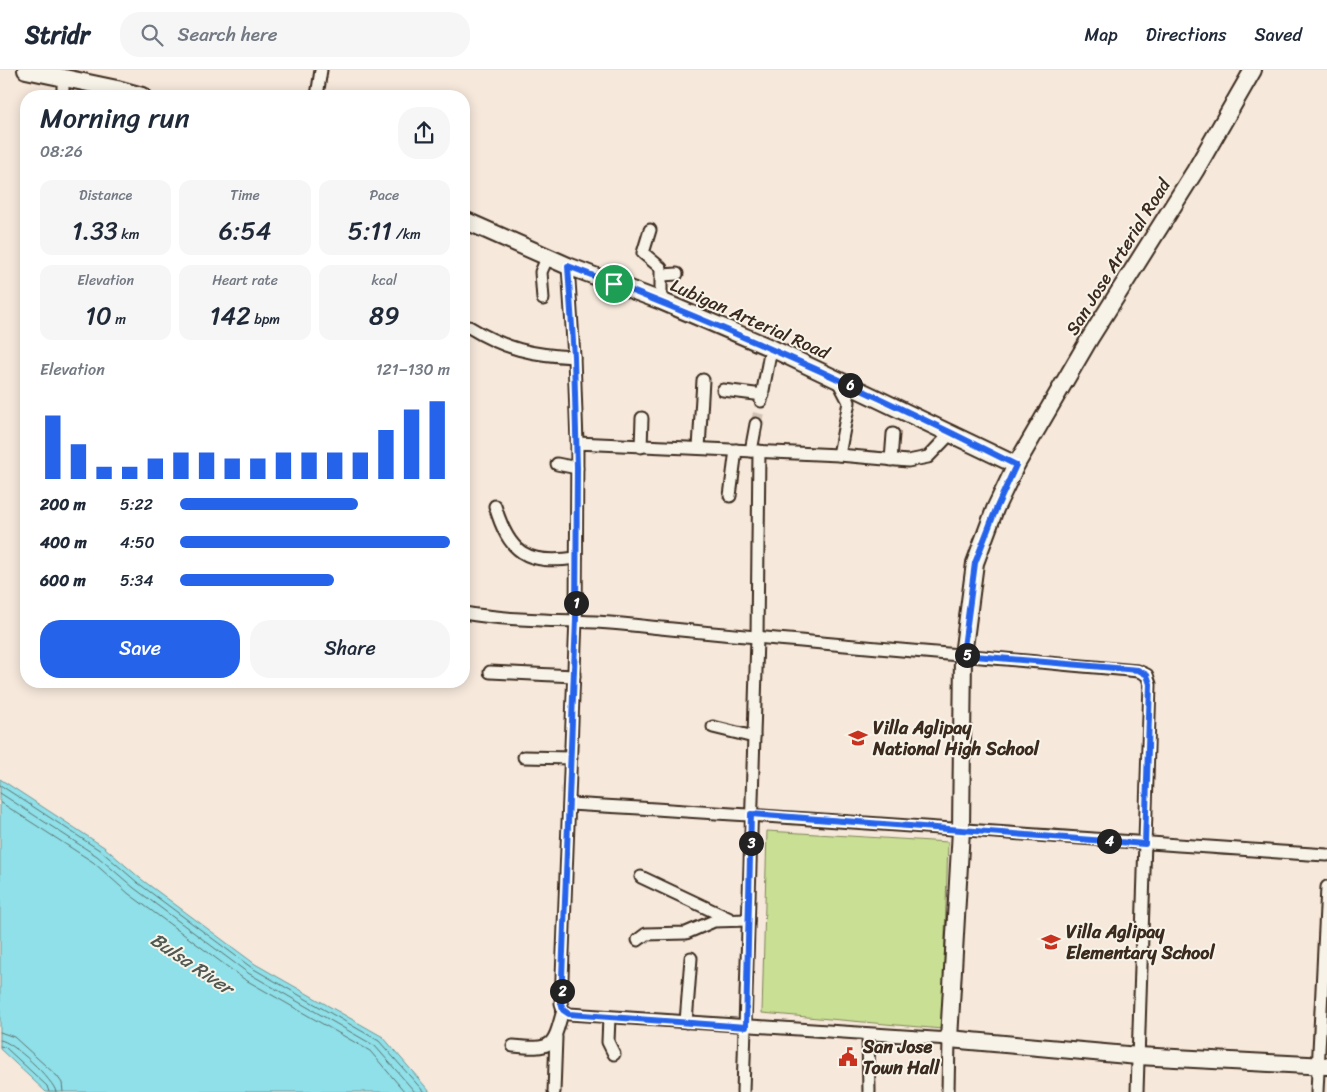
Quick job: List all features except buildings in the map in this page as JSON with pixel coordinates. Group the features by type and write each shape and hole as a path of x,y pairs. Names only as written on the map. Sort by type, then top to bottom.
{"main road":[{"path":"26,70 112,90"},
{"name":"San Jose Arterial Road","path":"949,1040 961,830 963,655 975,563 1016,465 1090,338 1195,171 1253,70"},
{"name":"Lubigan Arterial Road","path":"470,223 568,266 661,301 771,348 952,432 1016,465"},
{"path":"949,1040 1138,1056 1322,1066"}],"street":[{"path":"318,90 321,70"},
{"path":"63,78 63,90"},
{"path":"650,230 643,252 661,268 661,301"},
{"path":"544,299 540,272 548,256"},
{"path":"554,1092 556,1037 563,1010 561,1003 576,619 577,468 574,357 568,266"},
{"path":"662,275 677,274"},
{"path":"470,328 510,348 543,356 574,357"},
{"path":"723,390 762,398 771,348"},
{"path":"836,379 844,389 849,402 839,455"},
{"path":"699,448 703,380"},
{"path":"641,447 642,418"},
{"path":"743,1092 757,638 756,424"},
{"path":"576,443 839,455 908,461 928,457 952,432"},
{"path":"891,460 893,434"},
{"path":"730,496 736,450"},
{"path":"557,464 577,468"},
{"path":"495,506 508,539 516,548 533,558 557,560 576,558"},
{"path":"470,614 576,619 757,638 1138,670 1147,675 1150,684 1137,1092"},
{"path":"490,672 574,676"},
{"path":"713,727 754,737"},
{"path":"524,757 571,758"},
{"path":"570,804 751,814 1145,844 1327,855"},
{"path":"641,877 732,920"},
{"path":"1317,1092 1322,1066 1327,887"},
{"path":"638,940 646,934 686,933 714,921 748,920"},
{"path":"686,1022 691,958"},
{"path":"563,1010 569,1014 949,1040 948,1092"},
{"path":"609,1017 608,1042 614,1054"},
{"path":"868,1035 869,1092"},
{"path":"513,1046 542,1047 550,1044 556,1037"}],"green space":[{"path":"767,831 948,842 942,1029 762,1013"}],"water":[{"name":"Bulsa River","path":"0,779 104,847 141,879 255,964 383,1037 430,1092 46,1092 0,1049"}],"tunnel":[{"path":"756,424 761,401"}],"place":[{"name":"Villa Aglipay National High School","path":"858,738"},
{"name":"Villa Aglipay Elementary School","path":"1051,942"},
{"name":"San Jose Town Hall","path":"848,1057"}],"route":[{"path":"568,266 614,284 661,301 771,348 952,432 1016,465 975,563 968,605 963,655 1138,670 1147,675 1150,684 1145,844 751,814 746,1027 569,1014 563,1010 561,1003 576,619 577,468 574,357 568,266"}]}
